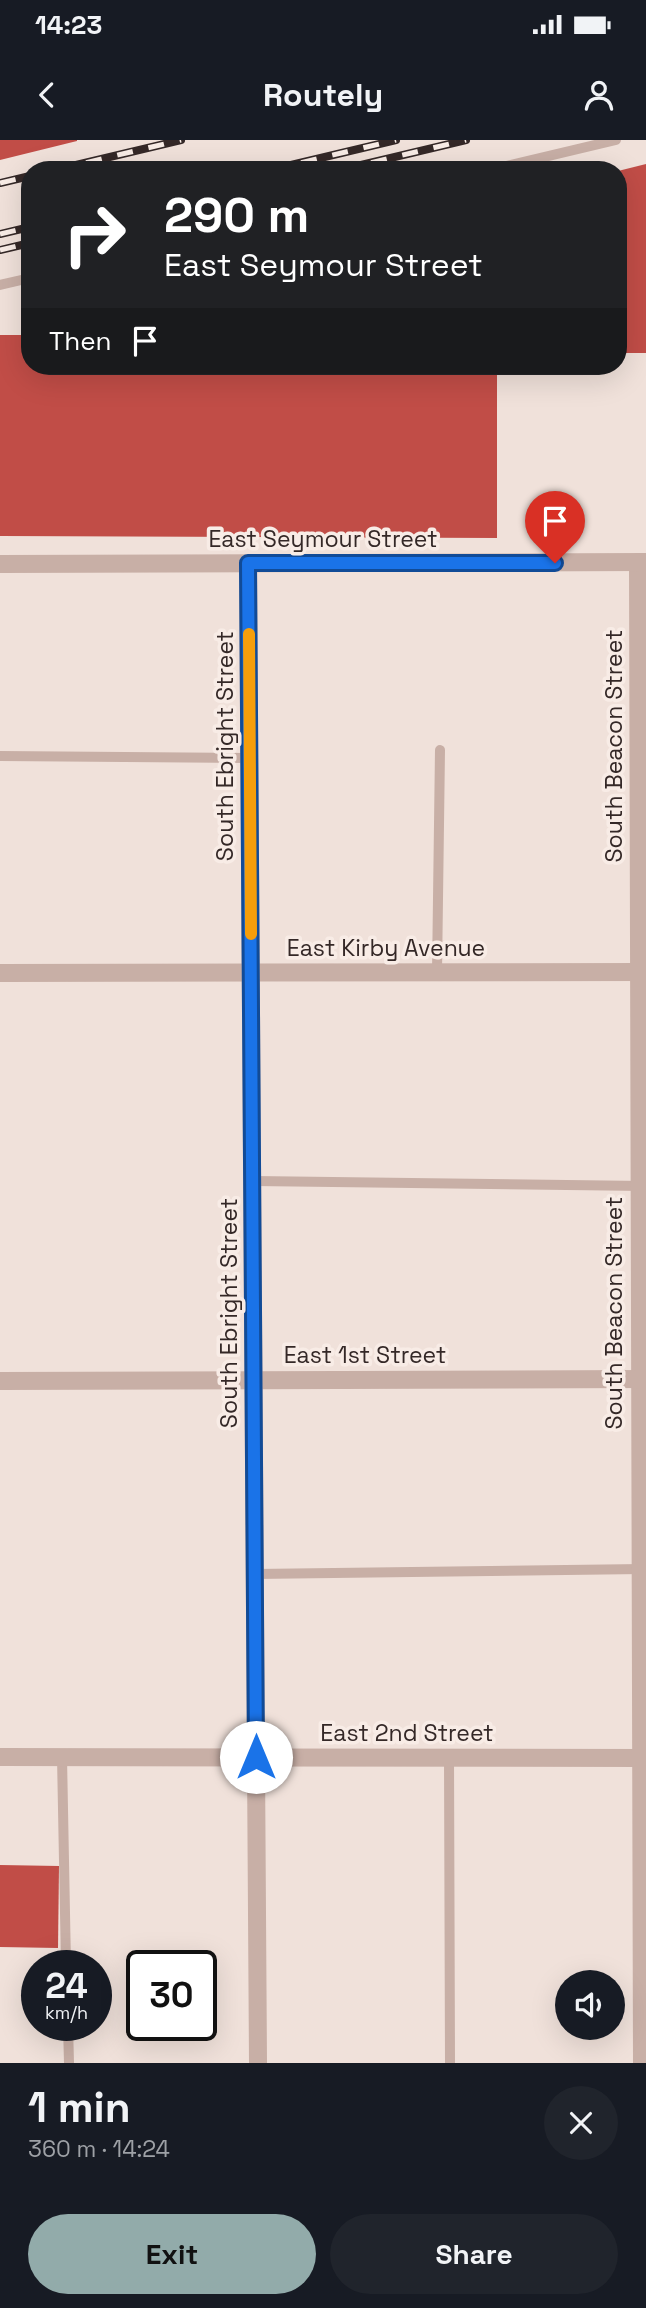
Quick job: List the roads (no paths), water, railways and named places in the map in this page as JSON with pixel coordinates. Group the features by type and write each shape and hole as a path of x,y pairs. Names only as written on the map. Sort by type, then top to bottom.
{"street":[{"name":"East Seymour Street","path":"0,564 642,562"},
{"name":"South Beacon Street","path":"642,562 642,2063"},
{"name":"South Ebright Street","path":"248,563 258,2063"},
{"name":"East Kirby Avenue","path":"0,974 643,972"},
{"name":"East 1st Street","path":"0,1381 642,1379"},
{"name":"East 2nd Street","path":"0,1757 643,1758"}],"lane":[{"path":"527,161 616,140"},
{"path":"0,285 21,280"},
{"path":"437,973 440,750"},
{"path":"0,756 250,758"},
{"path":"253,1181 642,1186"},
{"path":"255,1574 643,1569"},
{"path":"62,1757 66,1950"},
{"path":"449,1757 450,2063"},
{"path":"68,2041 69,2063"}],"railway":[{"path":"93,161 181,140"},
{"path":"308,161 396,140"},
{"path":"378,161 466,140"},
{"path":"0,183 21,178"},
{"path":"0,234 21,229"},
{"path":"0,250 21,245"}]}
